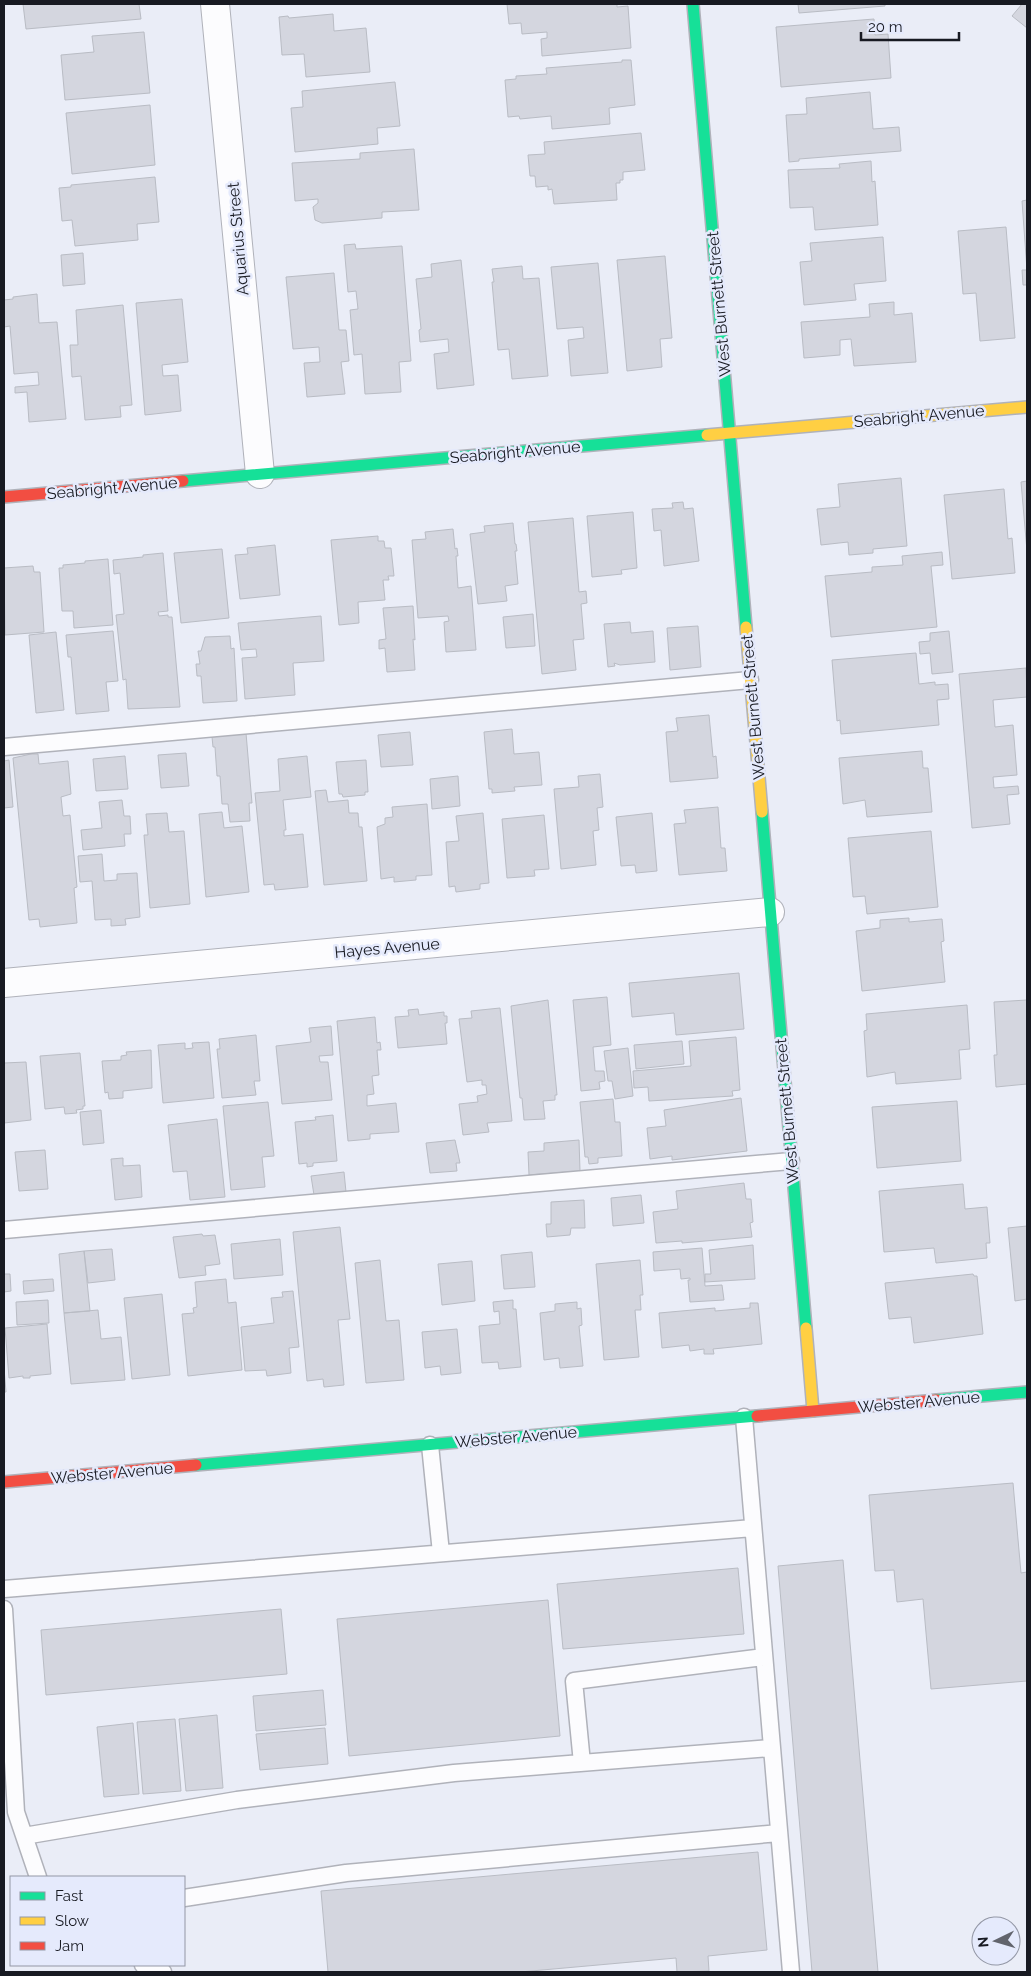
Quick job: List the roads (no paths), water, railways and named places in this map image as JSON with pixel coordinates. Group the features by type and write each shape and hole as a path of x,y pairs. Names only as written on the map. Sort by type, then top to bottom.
{"street":[{"name":"Aquarius Street","path":"215,4 260,474"},
{"name":"West Burnett Street","path":"693,4 813,1411"},
{"name":"Seabright Avenue","path":"4,497 1027,407"},
{"name":"Hayes Avenue","path":"4,984 770,912"},
{"name":"Webster Avenue","path":"4,1482 1027,1392"}],"lane":[{"path":"4,747 750,680"},
{"path":"4,1230 792,1161"},
{"path":"744,1417 791,1972"},
{"path":"430,1445 441,1554"},
{"path":"4,1589 753,1528"},
{"path":"4,1609 16,1812 38,1876"},
{"path":"582,1763 574,1681 764,1658"},
{"path":"24,1836 237,1800 454,1773 771,1748"},
{"path":"185,1898 346,1873 779,1833"},
{"path":"146,1966 163,1972"}]}
